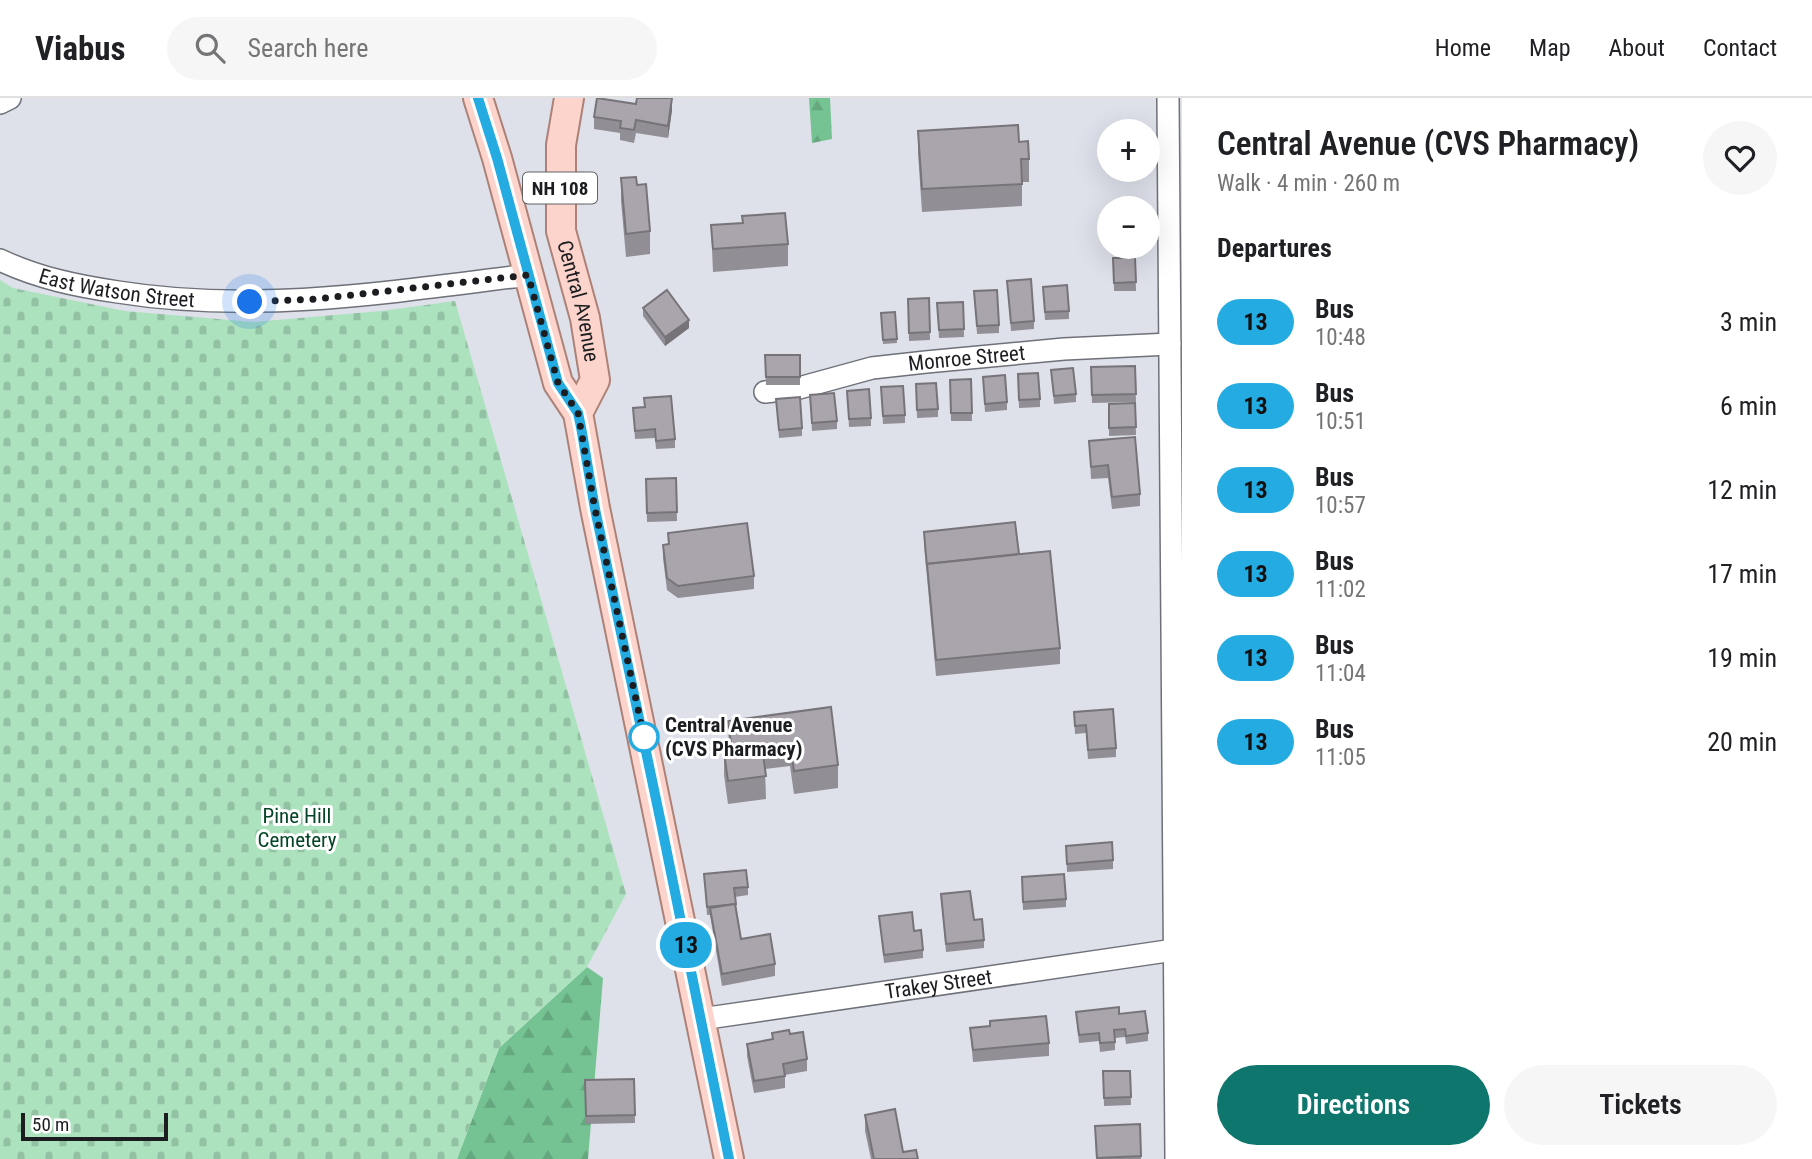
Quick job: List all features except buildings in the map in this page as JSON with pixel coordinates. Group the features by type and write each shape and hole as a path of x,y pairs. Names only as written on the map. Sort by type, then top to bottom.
{"main road":[{"name":"Central Avenue","path":"569,98 561,145 561,231 585,318 595,380 578,413"},
{"path":"482,109 558,383 578,413 595,509 729,1159"},
{"path":"528,275 574,277"}],"street":[{"path":"0,103 10,98"},
{"path":"1168,98 1174,950 1179,1079 1176,1159"},
{"name":"East Watson Street","path":"0,260 23,271 91,288 137,295 231,302 317,299 528,275"},
{"name":"Monroe Street","path":"765,392 799,388 872,368 1064,349 1170,344"},
{"name":"Trakey Street","path":"701,1019 1174,950"}],"green space":[{"path":"809,98 830,98 832,139 812,143"},
{"name":"Pine Hill Cemetery","path":"0,280 13,288 125,311 253,322 381,311 455,301 626,894 587,967 499,1048 457,1159 0,1159"},
{"path":"587,967 603,978 588,1159 457,1159 499,1048"}],"bus line":[{"name":"13","path":"478,98 558,383 578,413 595,509 729,1159"}],"place":[{"name":"Central Avenue (CVS Pharmacy)","path":"644,737"}],"route":[{"path":"250,302 317,299 528,275 558,383 578,413 595,509 644,737"}]}
